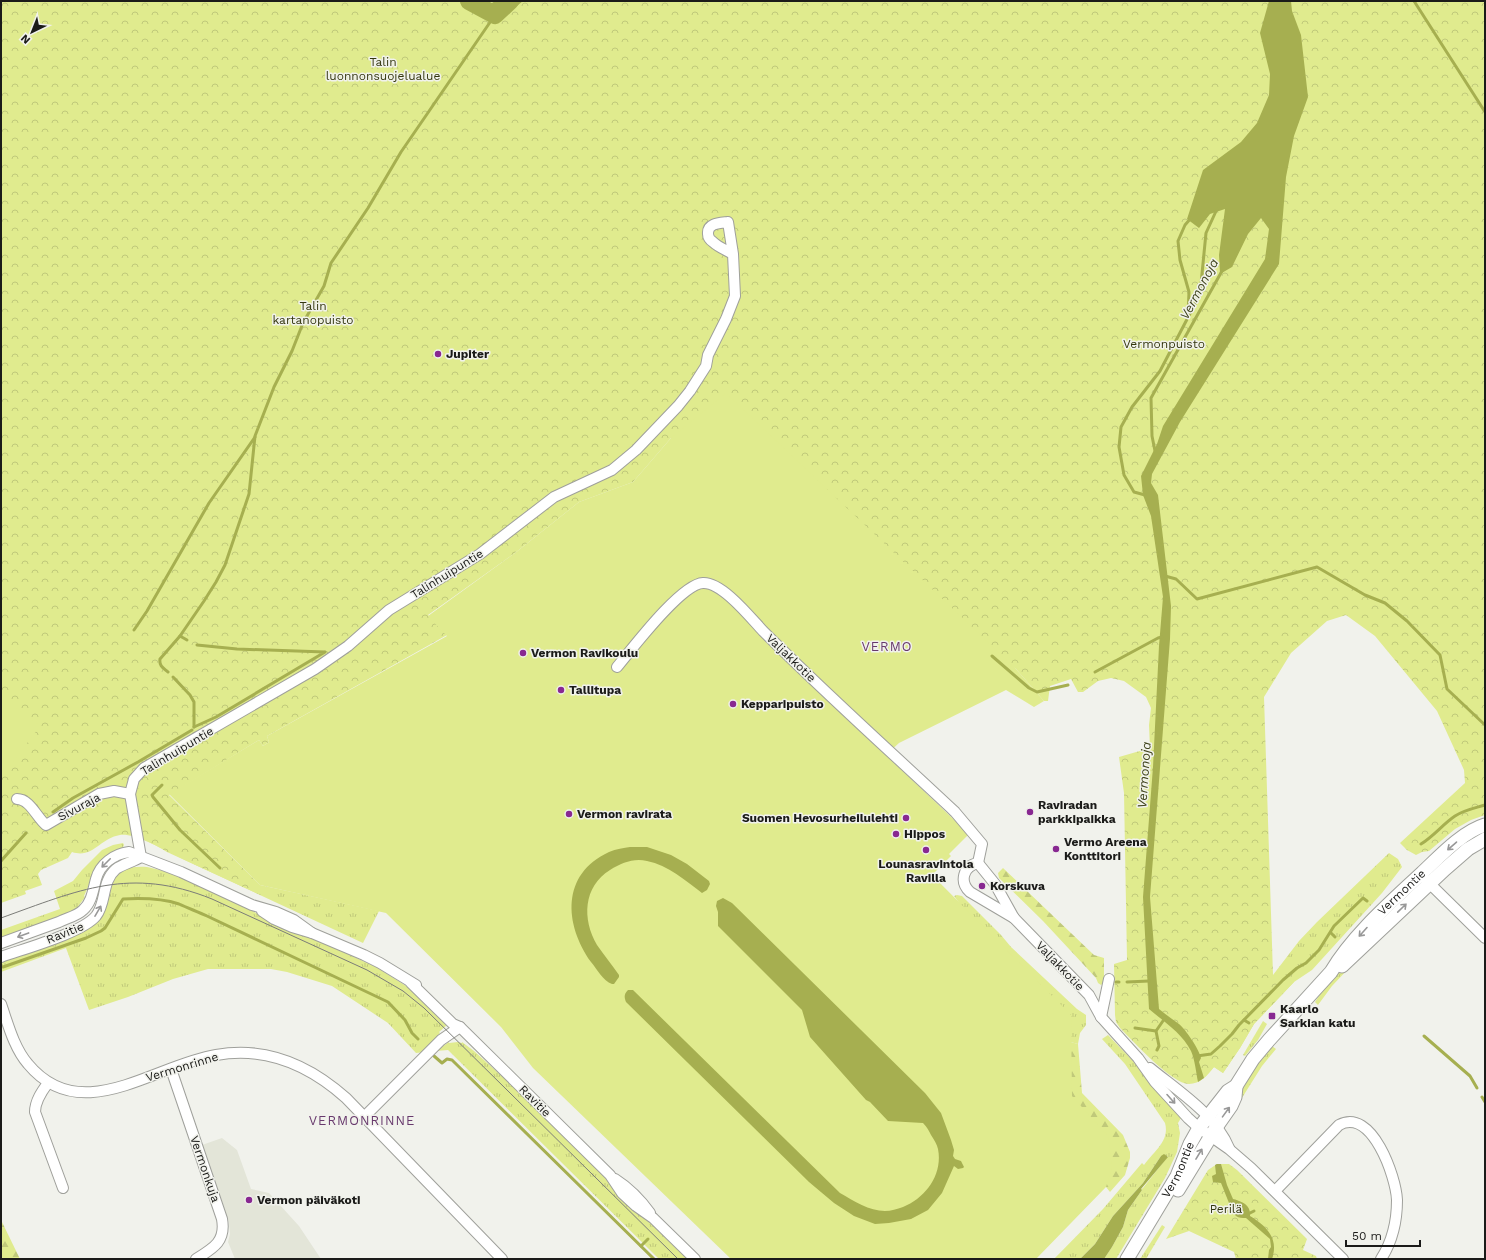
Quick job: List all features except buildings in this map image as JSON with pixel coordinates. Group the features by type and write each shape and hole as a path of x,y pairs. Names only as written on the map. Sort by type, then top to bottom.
{"main road":[{"name":"Vermontie","path":"1137,1259 1212,1126 1228,1091 1236,1086 1253,1058 1331,972 1345,964 1462,838 1485,826"},
{"name":"Vermontie","path":"1425,879 1485,839"},
{"name":"Vermontie","path":"1127,1259 1177,1176 1190,1144 1200,1128 1212,1126"}],"street":[{"name":"Talinhuipuntie","path":"130,794 134,780 144,768 315,669 348,646 389,610 480,554 554,497 612,470 636,450 678,406 690,391 706,366 708,355 726,319 735,296 733,254"},
{"name":"Valjakkotie","path":"617,667 682,594 691,587 702,583 716,586 735,602 790,658 955,812 982,844 978,863"},
{"name":"Sivuraja","path":"17,799 22,799 26,802 46,825 98,794 114,791 130,794"},
{"path":"130,794 141,857"},
{"name":"Ravitie","path":"1,943 45,928 74,916 82,911 91,899 99,872 108,861 120,853 129,852 174,869 252,905 274,919 292,927 312,933 380,963 411,983 452,1024 460,1027 610,1175 622,1193 636,1206 653,1218 695,1259"},
{"name":"Ravitie","path":"1,957 77,929 90,922 100,909 105,887 111,874 123,865 131,863 141,857"},
{"name":"Valjakkotie","path":"978,863 970,866 965,872 963,881 966,889 1014,918"},
{"name":"Valjakkotie","path":"978,863 995,884 1014,918 1089,995 1101,1017 1138,1058 1155,1082 1200,1128"},
{"path":"1425,879 1485,938"},
{"path":"1101,1017 1109,979"},
{"name":"Vermonrinne","path":"1,1004 16,1045 22,1057 32,1069 48,1082 75,1092 94,1093 115,1088 215,1055 234,1053 273,1057 300,1066 323,1079 346,1098 502,1259"},
{"path":"364,1117 441,1040 460,1027"},
{"name":"Valjakkotie","path":"1138,1058 1197,1107 1212,1126"},
{"name":"Vermonkuja","path":"171,1069 224,1228 219,1241 208,1252 196,1259"},
{"path":"48,1082 37,1100 35,1112 63,1188"},
{"path":"1275,1191 1339,1125 1350,1121 1361,1125 1374,1138 1386,1158 1396,1190 1397,1202 1395,1223 1389,1243 1380,1259"},
{"path":"1212,1126 1229,1148 1275,1191 1343,1259"}],"shaded area":[{"path":"495,1 523,1 501,19 495,15 489,5"},
{"path":"1269,1 1291,1 1292,11 1301,35 1308,97 1294,136 1286,177 1279,264 1180,422 1152,474 1151,483 1158,495 1171,606 1170,639 1150,897 1159,1009 1182,1027 1198,1050 1201,1058 1199,1062 1204,1078 1198,1082 1194,1058 1183,1039 1149,1009 1143,897 1153,767 1163,597 1151,516 1143,495 1141,476 1157,444 1163,426 1265,259 1269,229 1261,218 1248,234 1232,267 1220,274 1219,255 1225,209 1210,214 1199,228 1187,219 1203,170 1241,142 1257,123 1269,95 1270,74 1260,33"},
{"path":"630,847 647,847 671,855 687,864 709,881 710,884 707,890 702,893 662,866 642,860 623,863 601,877 594,885 590,894 587,914 592,935 597,945 619,975 614,984 612,984 600,974 582,947 572,916 572,901 575,886 582,873 593,861 609,852"},
{"path":"723,898 732,903 925,1093 941,1113 954,1150 953,1156 955,1159 961,1161 964,1167 958,1169 954,1166 942,1193 928,1210 911,1219 875,1224 854,1216 834,1203 809,1182 626,1002 626,993 628,990 633,990 840,1193 867,1207 879,1211 885,1211 903,1207 919,1198 926,1191 935,1176 939,1158 937,1145 927,1128 923,1123 888,1121 870,1102 866,1100 810,1037 802,1010 718,926 718,912 716,906 717,901"},
{"name":"Vermon päiväkoti","path":"222,1138 237,1150 251,1189 269,1193 299,1226 321,1259 235,1259 228,1242 230,1234 229,1222 202,1145"},
{"path":"1164,1154 1168,1157 1141,1189 1142,1190 1128,1210 1123,1227 1104,1259 1080,1259 1095,1244 1113,1216 1143,1183 1161,1156"},
{"path":"1221,1164 1233,1199 1246,1204 1250,1212 1250,1216 1262,1224 1273,1239 1274,1252 1272,1259 1268,1259 1269,1250 1271,1247 1270,1239 1246,1218 1239,1218 1234,1214 1221,1183 1213,1182 1212,1176 1216,1174 1215,1165"}],"green space":[{"path":"1,1 1485,1 1485,815 1471,820 1455,829 1429,851 1416,855 1407,850 1400,843 1465,783 1464,770 1437,711 1375,636 1346,615 1327,621 1291,653 1264,697 1273,975 1294,982 1254,1024 1223,1073 1214,1067 1200,1081 1193,1084 1182,1082 1163,1070 1120,1028 1116,1022 1115,1015 1114,964 1127,960 1124,793 1119,757 1150,748 1149,725 1151,708 1146,697 1124,681 1111,678 1098,681 1083,692 1078,692 1071,679 1050,686 1048,701 1044,701 1016,669 671,438 633,482 579,502 515,553 428,615 447,635 267,736 269,742 263,746 259,740 169,795 260,885 256,893 144,840 131,836 120,835 107,840 86,853 72,852 68,858 41,870 38,874 42,885 25,891 26,894 1,903"},
{"name":"Vermon ravirata","path":"726,393 1016,669 1044,701 1034,707 1006,690 899,743 886,755 969,834 949,854 951,856 932,875 1071,1015 1072,1096 1108,1136 1112,1168 1106,1187 1036,1259 731,1259 533,1068 501,1027 386,913 260,885 169,794 259,740 263,746 269,742 267,736 447,636 428,616 515,553 579,502 633,482 671,438"},
{"path":"1,697 40,726 1,778"},
{"path":"145,840 260,885 379,911 363,943"},
{"path":"123,843 123,847 106,857 97,867 84,896 85,897 77,908 69,914 1,939 1,930 60,909 54,891 73,881 102,850 113,845"},
{"path":"1389,853 1398,859 1402,867 1382,893 1312,970 1294,982 1254,1024 1223,1073 1214,1067 1204,1078 1199,1061 1273,975 1299,941"},
{"path":"137,867 147,867 175,875 251,910 271,922 315,939 376,967 414,991 447,1025 439,1032 440,1033 425,1052 416,1053 388,1023 332,986 287,972 271,969 208,969 173,979 128,997 89,1010 66,948 1,972 1,961 92,926 100,919 113,880 116,876 123,870"},
{"path":"1003,868 1094,955 1104,958 1104,982 1101,985 1043,921 999,878 998,873"},
{"path":"954,896 962,896 1011,947 1077,1009 1086,1015 1086,1025 1080,1033 1078,1044 1059,1039"},
{"path":"1346,965 1349,968 1332,986 1318,1005 1315,1002 1326,985"},
{"path":"1263,1021 1267,1024 1258,1040 1245,1056 1243,1055"},
{"path":"1108,1035 1133,1061 1181,1118 1178,1123 1180,1133 1177,1152 1165,1178 1116,1259 1104,1259 1123,1227 1128,1210 1142,1190 1141,1189 1168,1156 1161,1156 1143,1183 1113,1216 1095,1244 1080,1259 1054,1259 1103,1209 1142,1163 1144,1165 1160,1146 1165,1135 1165,1123 1125,1064 1102,1039"},
{"path":"1059,1039 1078,1044 1082,1093 1123,1135 1130,1152 1130,1158 1125,1175 1110,1192 1106,1187 1067,1102"},
{"path":"449,1042 462,1042 516,1089 598,1170 635,1210 653,1225 688,1259 659,1259 448,1050 436,1051"},
{"path":"1272,1046 1276,1049 1262,1066 1240,1101 1237,1099 1245,1085 1257,1065"},
{"name":"Perilä","path":"1217,1164 1229,1164 1237,1170 1307,1239 1303,1250 1316,1256 1317,1259 1236,1259 1234,1252 1189,1231 1166,1239 1208,1170"},
{"path":"1,1220 20,1259 1,1259"},
{"path":"1162,1225 1165,1227 1146,1259 1140,1259"}],"waterway":[{"path":"469,1 495,15 510,1"},
{"path":"1414,1 1485,112"},
{"path":"168,672 161,665 160,659 180,636 204,601 225,565 249,494 255,436 274,387 292,351 303,323 324,286 331,263 368,208 401,152 495,15"},
{"path":"1145,495 1134,492 1124,475 1119,447 1121,427 1132,407 1160,371 1195,304 1201,284 1206,233 1217,209"},
{"path":"1188,315 1189,292 1180,260 1178,241 1185,225 1191,218"},
{"name":"Vermonoja","path":"1155,451 1152,436 1151,398 1222,271"},
{"path":"134,630 147,611 209,503 255,437"},
{"path":"1165,576 1176,579 1197,599 1317,567 1365,595 1385,603 1407,621 1440,655 1447,689 1485,725"},
{"path":"180,636 187,640"},
{"path":"1095,672 1162,637"},
{"path":"194,727 216,717 325,652 237,649 197,645"},
{"path":"992,656 1029,688 1037,692 1068,685"},
{"path":"173,677 190,695 194,702 194,727"},
{"path":"53,812 73,798 192,730"},
{"path":"162,785 152,795 153,797 180,830 220,868"},
{"path":"1421,844 1458,814 1485,805"},
{"path":"1,861 26,833"},
{"path":"1197,1056 1211,1054 1220,1046 1283,980 1297,968 1306,963 1319,950 1334,926 1363,898 1367,901"},
{"path":"3,967 86,938 101,931 105,928 123,899 165,901 179,904 207,916 388,1002 405,1020 412,1033 418,1039"},
{"path":"1331,933 1335,937"},
{"path":"1127,982 1149,981"},
{"path":"1157,1050 1159,1046 1156,1031 1165,1018"},
{"path":"1244,1020 1249,1023"},
{"path":"1135,1028 1156,1031"},
{"path":"1424,1036 1470,1076 1477,1088"},
{"path":"434,1056 442,1063 447,1059 452,1060 654,1259"},
{"path":"1482,1097 1485,1102"},
{"path":"1250,1213 1254,1211"},
{"path":"641,1246 648,1239"}],"tram line":[{"path":"1,918 80,891 130,883 155,884 183,889 212,899 367,970 403,991 424,1008 678,1259"}],"place":[{"name":"Jupiter","path":"438,354"},
{"name":"Vermon Ravikoulu","path":"523,653"},
{"name":"Tallitupa","path":"561,690"},
{"name":"Kepparipuisto","path":"733,704"},
{"name":"Raviradan parkkipaikka","path":"1030,812"},
{"name":"Vermon ravirata","path":"569,814"},
{"name":"Suomen Hevosurheilulehti","path":"906,818"},
{"name":"Hippos","path":"896,834"},
{"name":"Vermo Areena Konttitori","path":"1056,849"},
{"name":"Lounasravintola Ravilla","path":"926,850"},
{"name":"Korskuva","path":"982,886"},
{"name":"Kaarlo Sarkian katu","path":"1272,1016"},
{"name":"Vermon päiväkoti","path":"249,1200"}],"district":[{"name":"VERMO","path":"887,646"},
{"name":"VERMONRINNE","path":"362,1120"}],"park label":[{"name":"Talin luonnonsuojelualue","path":"383,69"},
{"name":"Talin kartanopuisto","path":"313,313"},
{"name":"Vermonpuisto","path":"1164,344"}]}
